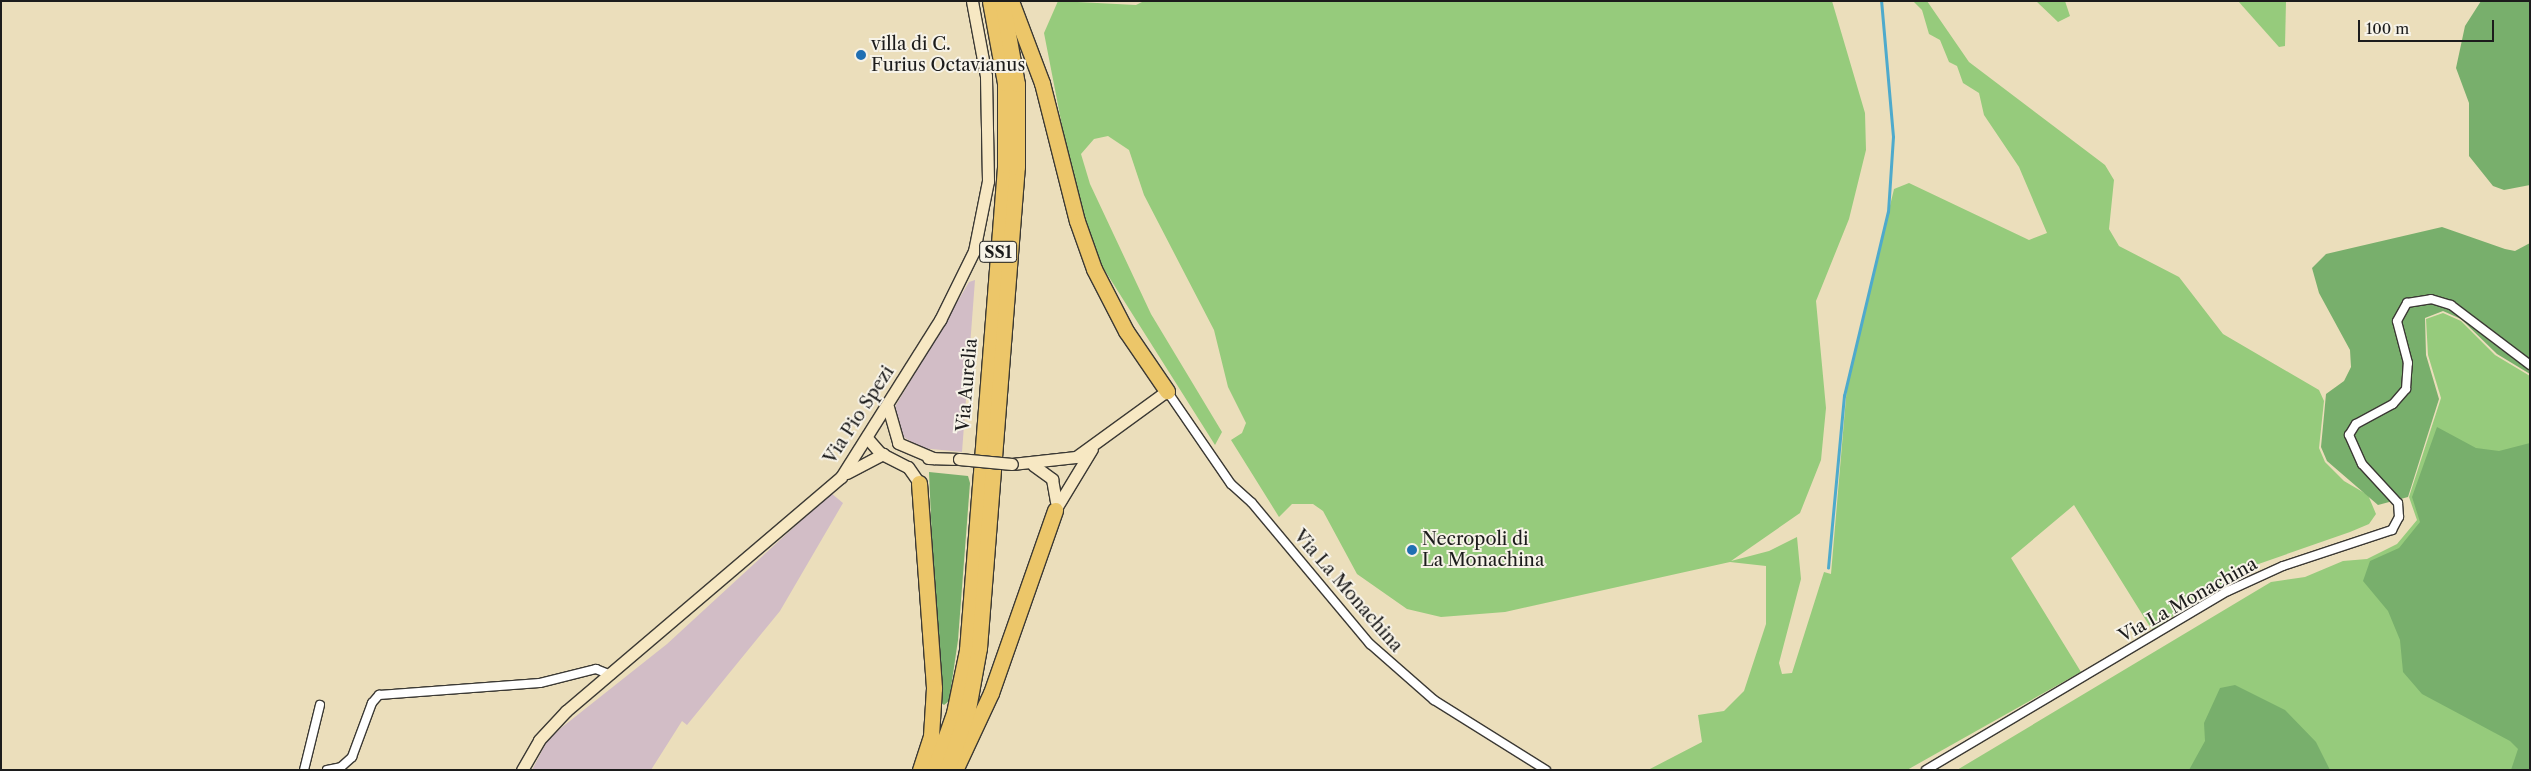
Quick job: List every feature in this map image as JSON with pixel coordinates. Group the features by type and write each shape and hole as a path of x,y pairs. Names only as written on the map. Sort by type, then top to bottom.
{"highway":[{"name":"Via Aurelia","path":"934,770 954,713 967,650 1005,164 1005,83 990,1"},
{"name":"Via Aurelia","path":"947,770 968,709 979,648 1016,174 1017,84 1002,1"},
{"path":"1011,1 1042,83 1077,222 1094,268 1126,331 1167,391"},
{"path":"919,483 934,688 931,736 920,770"},
{"path":"955,770 988,702 1055,510"}],"street":[{"name":"Via Pio Spezi","path":"522,770 553,724 841,477 871,435 950,303 978,239 989,168 983,47 972,1"},
{"name":"Via La Monachina","path":"1926,770 2234,588 2289,563 2374,540 2392,530 2399,516 2398,503 2362,464 2348,435 2356,424 2393,404 2405,391 2408,368 2397,320 2407,303 2431,299 2451,305 2530,365"},
{"path":"841,477 888,456 1033,465 1071,459 1098,442 1167,391"},
{"name":"Via La Monachina","path":"1167,391 1230,484 1252,503 1370,644 1434,700 1546,770"},
{"path":"888,407 894,438"},
{"path":"871,435 894,438 907,449 934,458"},
{"path":"871,435 888,456 919,483 923,467 934,458"},
{"path":"1055,510 1098,442"},
{"path":"1033,465 1054,483 1055,510"},
{"path":"328,770 341,767 352,756 376,697 540,683 596,669 610,676"},
{"path":"304,770 320,705"}],"shaded area":[{"path":"975,280 962,452 921,448 902,436 894,413 896,405 969,282"},
{"path":"831,493 843,503 780,611 687,725 682,721 651,770 532,770 547,741 561,728 667,644"}],"green space":[{"path":"1058,1 1136,5 1144,1 1832,1 1865,113 1866,150 1849,219 1816,301 1826,408 1821,460 1800,513 1731,561 1769,551 1797,537 1801,579 1779,663 1782,674 1792,673 1824,572 1831,574 1847,386 1894,189 1909,183 2029,240 2047,233 2019,167 1984,115 1979,93 1963,83 1957,66 1949,62 1940,40 1929,34 1922,10 1913,1 1927,1 1969,62 2105,165 2114,180 2109,229 2119,246 2179,277 2223,334 2319,390 2324,401 2319,448 2325,462 2344,481 2368,495 2376,514 2369,524 2350,532 2247,568 2152,630 2074,505 2011,558 2081,672 1907,770 1648,770 1702,742 1698,715 1724,711 1744,691 1766,624 1766,566 1730,562 1505,612 1441,617 1407,609 1357,574 1323,511 1313,504 1292,504 1279,517 1231,440 1242,433 1246,423 1228,387 1214,330 1144,195 1129,150 1108,136 1094,139 1081,154 1090,184 1151,314 1222,432 1215,445 1097,258 1071,172 1044,33"},
{"path":"2036,1 2065,1 2070,16 2058,22"},
{"path":"2238,1 2286,1 2285,46 2279,47"},
{"path":"2481,1 2530,1 2530,185 2504,190 2493,186 2469,156 2469,103 2456,68 2465,26"},
{"path":"2442,227 2515,251 2530,243 2530,374 2497,354 2461,319 2443,311 2425,318 2426,355 2439,399 2408,497 2378,505 2327,461 2321,447 2326,394 2344,381 2351,367 2350,350 2319,293 2312,268 2326,254"},
{"path":"2443,313 2461,321 2495,355 2530,376 2530,770 1957,770 2271,582 2305,577 2343,561 2367,559 2397,544 2417,520 2409,497 2441,398 2428,355 2426,319"},
{"path":"2437,427 2476,448 2499,451 2530,443 2530,770 2511,770 2518,749 2510,741 2422,694 2403,672 2400,640 2388,611 2363,581 2370,561 2399,548 2420,522 2412,497"},
{"path":"929,472 968,476 970,483 958,640 949,701 944,705 939,701"},
{"path":"2235,685 2285,710 2316,742 2330,770 2189,770 2205,741 2204,723 2220,688"}],"waterway":[{"path":"1828,568 1844,396 1888,212 1893,137 1881,1"}],"place":[{"name":"villa di C. Furius Octavianus","path":"861,55"},
{"name":"Necropoli di La Monachina","path":"1412,550"}]}
